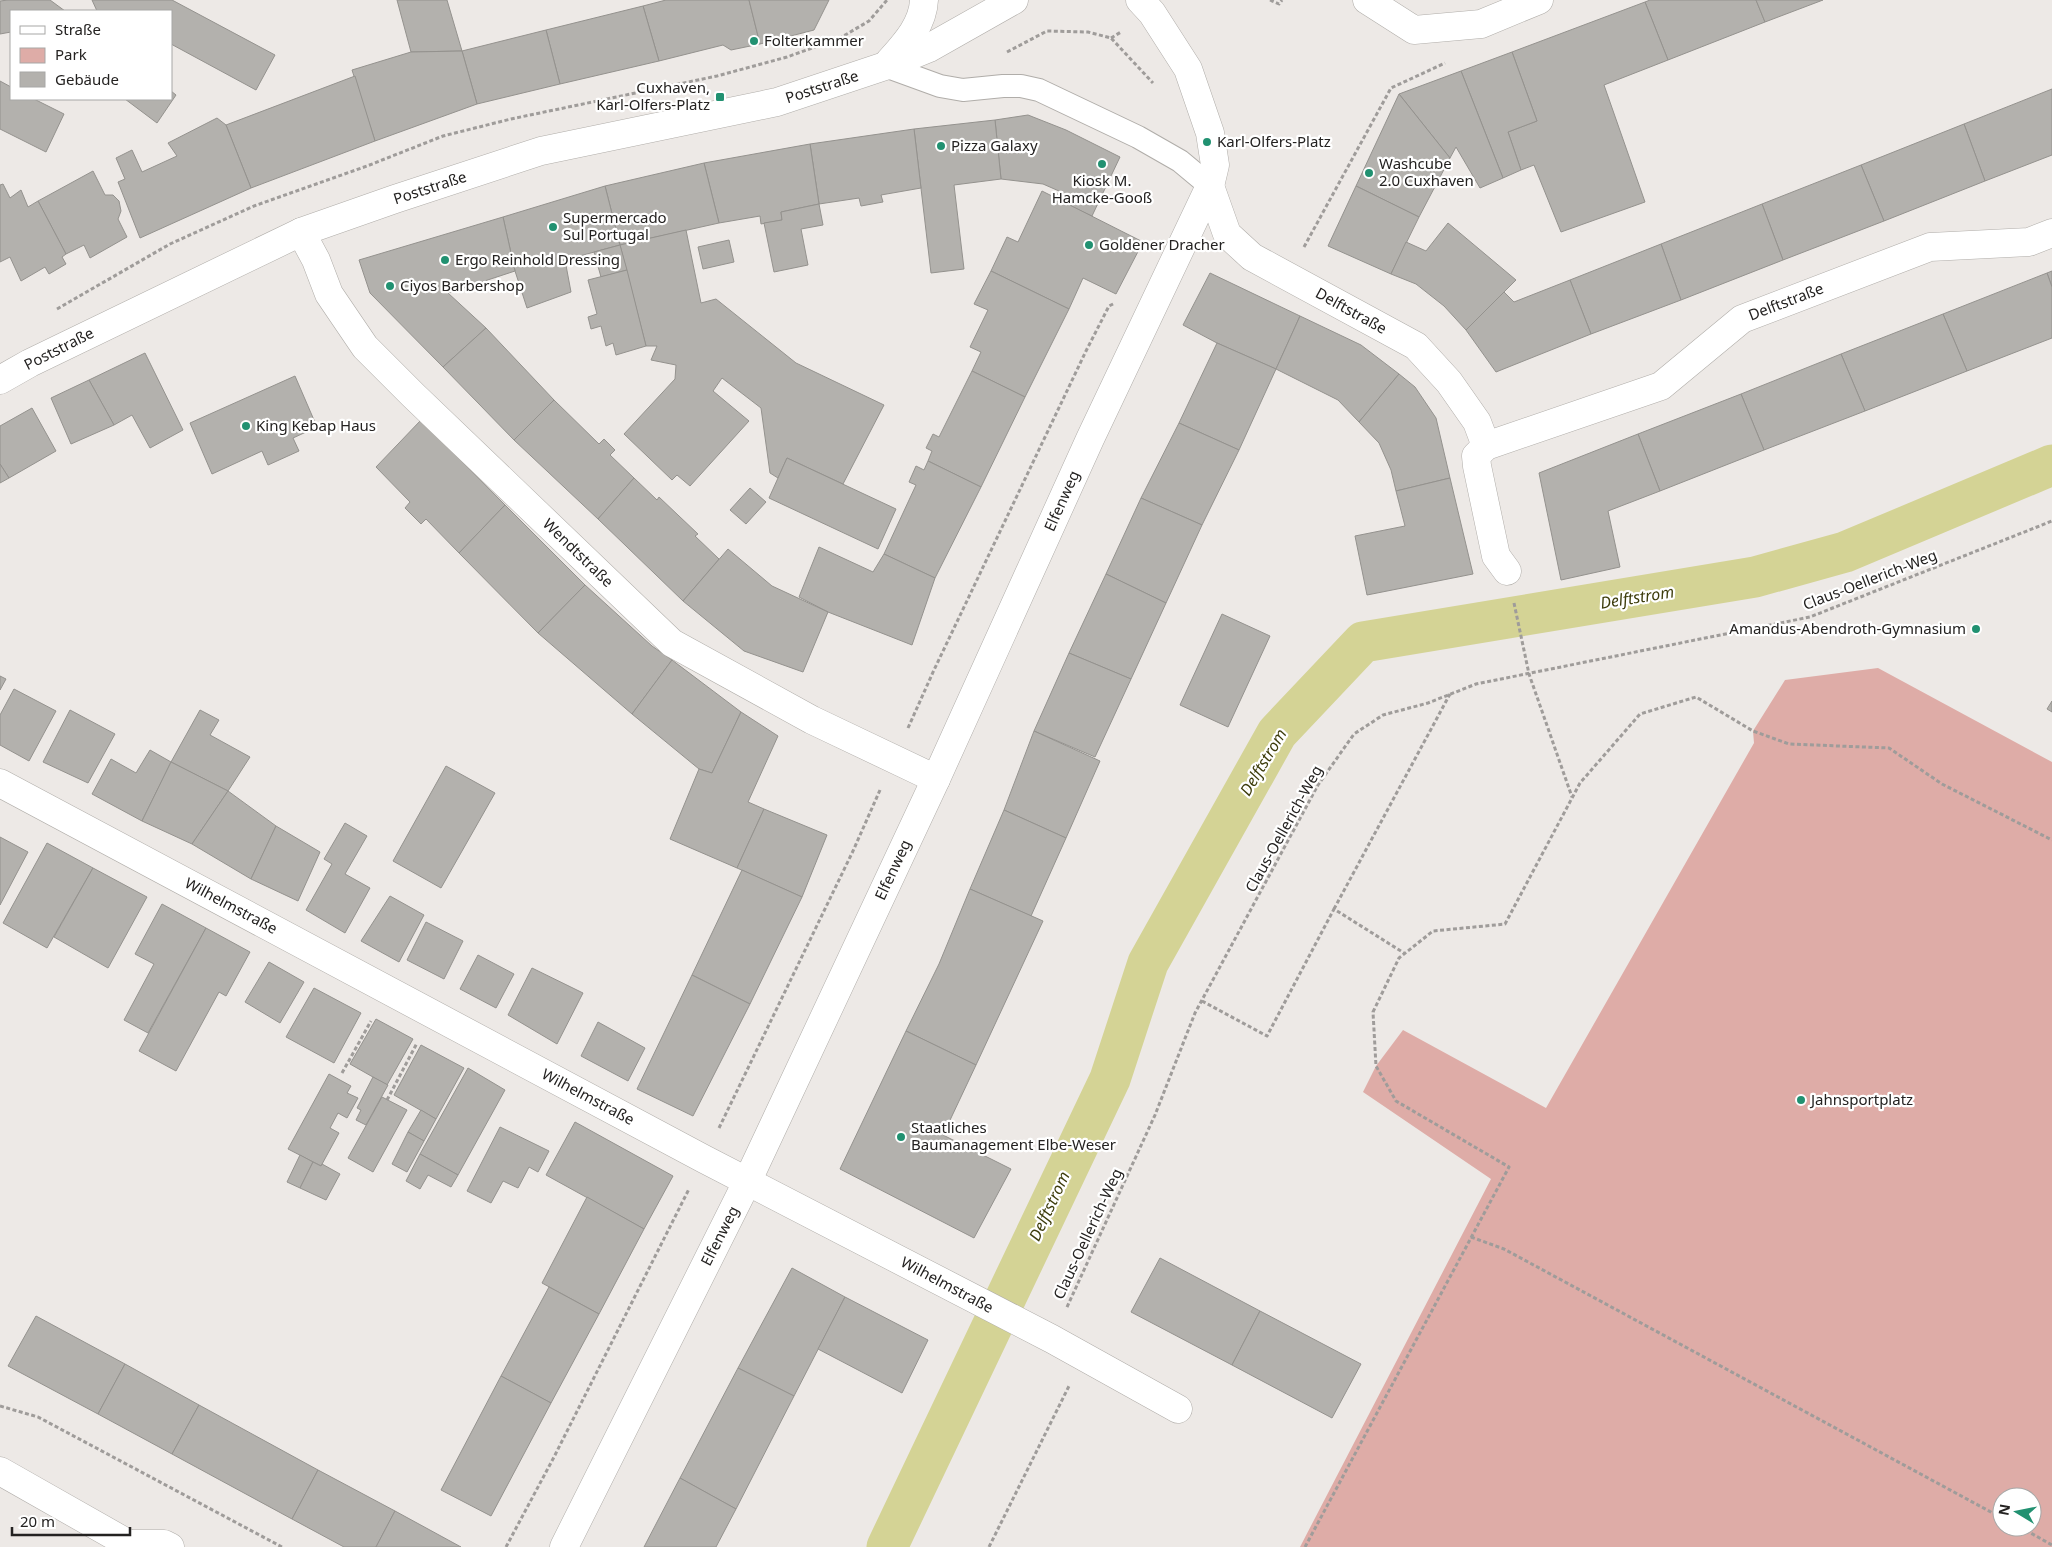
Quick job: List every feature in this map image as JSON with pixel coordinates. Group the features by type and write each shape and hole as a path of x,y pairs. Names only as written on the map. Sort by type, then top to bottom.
{"street":[{"path":"885,66 908,40 924,12 924,0"},
{"name":"Poststraße","path":"0,380 30,362 302,232 541,151 777,102 885,66 929,48 1014,0"},
{"path":"1140,0 1152,13 1192,77 1210,133 1215,165 1210,186"},
{"path":"1367,0 1414,30 1481,24 1539,0"},
{"name":"Delftstraße","path":"1210,186 1227,234 1252,257 1416,346 1449,382 1477,422 1486,446 1661,386 1742,319 1930,247 2029,242 2052,233"},
{"name":"Elfenweg","path":"564,1547 748,1180 936,779 1090,439 1210,186"},
{"name":"Wendtstraße","path":"302,232 316,260 329,294 365,347 427,409 672,642 812,720 936,779"},
{"path":"1486,446 1476,456 1477,466 1496,556 1507,571"},
{"name":"Wilhelmstraße","path":"0,783 704,1159 748,1180 1052,1339 1178,1409"},
{"path":"0,1471 132,1546 164,1544 170,1547"}],"lane":[{"path":"885,66 940,86 962,90 1003,86 1020,86 1038,90 1147,142 1180,161 1210,186"}],"path":[{"path":"1270,0 1279,4 1282,0"},
{"path":"1289,277 1390,88 1462,56 1481,24"},
{"path":"1002,54 1047,31 1088,32 1111,38"},
{"path":"56,309 170,244 254,206"},
{"name":"Claus-Oellerich-Weg","path":"1052,1339 1155,1115 1196,1013 1318,784 1354,734 1383,715 1428,703 1476,684 1810,617 2052,521"},
{"path":"1507,571 1529,674 1572,797"},
{"path":"1202,1001 1268,1036 1450,694"},
{"path":"1305,1547 1509,1167 1396,1102 1376,1066 1373,1012 1399,958 1433,931 1505,924 1580,783 1640,714 1696,697 1753,731 1789,744 1889,748 1942,784 2052,840"},
{"path":"1334,909 1404,953"},
{"path":"342,1073 388,990"},
{"path":"387,1100 433,1014"},
{"path":"1472,1237 1504,1249 1992,1513"},
{"path":"989,1547 1070,1385 1052,1339"},
{"path":"0,1406 38,1417 282,1547"},
{"path":"2039,1537 2052,1544"}],"green space":[{"name":"Jahnsportplatz","path":"1878,668 2052,762 2052,1547 1300,1547 1491,1179 1363,1092 1376,1066 1403,1030 1546,1108 1754,743 1753,731 1785,680"}],"building":[{"path":"50,0 64,10 10,10 10,32 0,34 0,1"},
{"path":"92,0 172,0 275,55 256,90 172,45 172,10 97,10"},
{"path":"397,0 447,0 462,51 411,52"},
{"path":"666,0 749,0 760,44 731,50 723,45 659,61 643,6"},
{"path":"749,0 829,0 814,30 760,44"},
{"path":"1650,0 1756,0 1765,22 1668,60 1645,2"},
{"path":"1756,0 1823,0 1765,22"},
{"path":"1645,2 1668,60 1604,85 1645,202 1561,232 1534,165 1521,170 1508,132 1537,121 1512,52"},
{"path":"643,6 659,61 560,84 546,30"},
{"path":"546,30 560,84 477,104 462,51"},
{"path":"462,51 477,104 375,141 352,70 411,52"},
{"path":"1512,52 1537,121 1508,132 1521,170 1503,178 1461,71"},
{"path":"1461,71 1503,178 1480,188 1456,147 1450,158 1399,94"},
{"path":"355,76 375,141 251,188 226,125"},
{"path":"0,81 10,86 10,100 36,100 64,114 46,152 0,129"},
{"path":"2052,89 2052,155 1985,181 1964,124"},
{"path":"172,92 176,95 157,123 126,100 172,100"},
{"path":"1399,94 1450,158 1419,217 1356,186"},
{"path":"1028,115 1066,130 1120,157 1092,216 1056,199 1059,191 1043,184 1001,179 995,120"},
{"path":"217,118 226,125 251,188 140,238 118,182 125,179 116,158 132,150 142,172 177,156 168,143"},
{"path":"995,120 1001,179 954,185 964,269 931,273 914,129"},
{"path":"1964,124 1985,181 1884,221 1861,165"},
{"path":"914,129 921,188 881,195 883,202 861,206 859,198 819,204 810,144"},
{"path":"810,144 819,204 781,212 782,220 761,224 760,216 719,223 704,163"},
{"path":"704,163 719,223 620,245 605,186"},
{"path":"1861,165 1884,221 1783,260 1762,204"},
{"path":"93,171 105,195 113,195 119,201 121,211 118,219 127,237 90,258 84,245 66,254 38,201"},
{"path":"3,184 10,198 21,190 28,207 38,201 66,254 62,257 66,264 49,274 45,267 21,281 10,257 0,262 0,185"},
{"path":"605,186 620,245 565,260 571,292 527,308 515,271 503,217"},
{"path":"1356,186 1419,217 1391,274 1328,246"},
{"path":"1042,191 1143,242 1116,294 1083,278 1069,309 991,271 1007,237 1018,242"},
{"path":"819,204 823,225 801,229 808,265 774,272 764,223 782,220 781,212"},
{"path":"1762,204 1783,260 1681,300 1661,244"},
{"path":"503,217 515,271 448,293 486,328 443,367 370,293 359,260"},
{"path":"1448,223 1516,280 1466,330 1444,306 1416,284 1391,274 1406,242 1426,251"},
{"path":"686,230 701,303 716,299 796,363 884,405 843,484 787,458 778,478 770,473 761,408 722,378 713,391 749,421 690,486 677,475 672,480 624,434 675,379 676,365 651,360 657,346 646,346 620,245"},
{"path":"729,240 734,262 703,269 698,247"},
{"path":"1661,244 1681,300 1591,334 1570,280"},
{"path":"620,245 627,270 601,277 594,252"},
{"path":"627,270 646,346 616,355 613,343 606,346 601,326 591,329 588,317 597,314 588,280"},
{"path":"991,271 1069,309 1025,397 972,371 981,352 970,347 988,310 974,304"},
{"path":"2052,271 2052,287 2047,273"},
{"path":"1210,273 1300,316 1276,369 1217,343 1183,325"},
{"path":"2047,273 2052,287 2052,338 1967,371 1943,314"},
{"path":"1570,280 1591,334 1496,372 1466,330 1504,292 1514,302"},
{"path":"1943,314 1967,371 1865,411 1841,354"},
{"path":"1300,316 1361,345 1399,374 1359,422 1338,400 1276,369"},
{"path":"486,328 554,400 514,440 443,367"},
{"path":"1217,343 1276,369 1239,450 1179,423"},
{"path":"145,353 183,430 150,448 132,415 114,425 89,380"},
{"path":"1841,354 1865,411 1764,450 1741,394"},
{"path":"972,371 1025,397 981,487 928,461 932,451 926,448 933,434 939,437"},
{"path":"1399,374 1415,387 1436,418 1450,478 1396,491 1391,470 1379,443 1359,422"},
{"path":"295,376 317,427 293,438 299,451 268,465 262,451 212,474 190,423"},
{"path":"89,380 114,425 71,444 51,398"},
{"path":"1741,394 1764,450 1660,491 1638,434"},
{"path":"554,400 599,444 604,439 615,450 610,455 634,478 598,519 514,440"},
{"path":"32,408 56,451 9,478 0,464 0,426"},
{"path":"421,420 505,505 459,553 426,519 421,524 405,508 410,502 376,467"},
{"path":"1179,423 1239,450 1202,525 1141,498"},
{"path":"1638,434 1660,491 1608,511 1620,567 1561,580 1539,473"},
{"path":"787,458 896,509 878,549 769,498"},
{"path":"928,461 981,487 935,578 884,554 916,485 909,482 916,466 924,470"},
{"path":"0,464 9,478 0,483"},
{"path":"634,478 657,500 659,497 698,534 695,536 719,559 683,601 598,519"},
{"path":"1450,478 1473,574 1367,595 1355,536 1405,526 1396,491"},
{"path":"750,488 766,502 746,524 730,510"},
{"path":"1141,498 1202,525 1166,603 1106,574"},
{"path":"505,505 585,585 538,633 459,553"},
{"path":"819,547 873,572 884,554 935,578 912,645 828,612 799,597"},
{"path":"728,549 772,586 828,612 803,672 744,651 683,601"},
{"path":"1106,574 1166,603 1131,679 1069,653"},
{"path":"585,585 652,646 672,660 632,714 538,633"},
{"path":"1222,614 1270,636 1228,727 1180,705"},
{"path":"1069,653 1131,679 1095,757 1034,731"},
{"path":"672,660 741,712 712,773 699,769 632,714"},
{"path":"0,676 6,679 0,690"},
{"path":"14,689 56,711 29,761 0,745 0,715"},
{"path":"2052,701 2052,712 2047,709"},
{"path":"70,710 115,734 88,783 43,762"},
{"path":"200,710 219,720 210,735 250,757 228,791 171,762"},
{"path":"741,712 778,736 748,802 764,809 737,868 670,839 699,769 712,773"},
{"path":"1034,731 1100,761 1066,838 1004,810"},
{"path":"150,750 171,762 142,821 92,794 111,759 136,773"},
{"path":"171,762 228,791 192,844 142,821"},
{"path":"446,766 495,793 441,888 393,861"},
{"path":"228,791 276,826 251,879 192,844"},
{"path":"764,809 827,835 802,897 737,868"},
{"path":"1004,810 1066,838 1031,916 970,889"},
{"path":"345,823 367,836 345,874 370,888 345,933 306,910 332,864 324,859"},
{"path":"276,826 320,852 298,901 251,879"},
{"path":"0,837 28,852 0,905"},
{"path":"47,843 93,868 47,948 3,923"},
{"path":"93,868 147,897 108,968 54,937"},
{"path":"742,870 802,897 750,1004 692,975"},
{"path":"970,889 1043,921 976,1065 906,1031 939,964"},
{"path":"390,896 424,915 399,962 361,941"},
{"path":"162,904 206,928 148,1033 124,1020 154,964 135,954"},
{"path":"426,922 463,941 444,979 407,960"},
{"path":"206,928 250,952 226,996 219,992 176,1071 139,1051"},
{"path":"478,955 514,974 496,1008 460,989"},
{"path":"269,962 304,982 280,1023 245,1002"},
{"path":"532,968 583,993 557,1044 508,1015"},
{"path":"692,975 750,1004 693,1116 637,1089"},
{"path":"314,988 361,1013 334,1063 286,1037"},
{"path":"376,1019 413,1039 387,1085 350,1064"},
{"path":"598,1022 645,1048 628,1081 581,1056"},
{"path":"906,1031 976,1065 943,1135 1011,1169 974,1238 840,1169"},
{"path":"421,1045 464,1068 436,1119 394,1095"},
{"path":"468,1068 505,1090 458,1175 420,1154"},
{"path":"329,1074 351,1086 347,1093 358,1098 347,1118 338,1113 330,1128 339,1133 321,1166 288,1149"},
{"path":"373,1077 388,1085 366,1125 356,1120 361,1110 357,1108"},
{"path":"382,1097 407,1110 373,1172 348,1158"},
{"path":"421,1110 436,1119 424,1141 408,1132"},
{"path":"575,1122 673,1176 644,1229 546,1175"},
{"path":"500,1127 549,1151 538,1172 529,1167 518,1188 503,1181 491,1203 467,1191"},
{"path":"408,1132 424,1141 407,1172 392,1164"},
{"path":"420,1154 458,1175 451,1187 428,1175 420,1189 406,1181"},
{"path":"300,1155 313,1162 300,1188 287,1182"},
{"path":"313,1162 321,1166 322,1164 340,1174 326,1200 300,1188"},
{"path":"587,1197 644,1229 599,1314 542,1283"},
{"path":"1160,1258 1260,1311 1232,1365 1131,1312"},
{"path":"792,1268 845,1297 794,1396 738,1368"},
{"path":"549,1287 599,1314 551,1403 501,1376"},
{"path":"845,1297 928,1340 902,1393 818,1349"},
{"path":"1260,1311 1361,1364 1332,1418 1232,1365"},
{"path":"36,1316 125,1364 98,1414 8,1366"},
{"path":"125,1364 199,1405 172,1454 98,1414"},
{"path":"738,1368 794,1396 736,1509 680,1478"},
{"path":"501,1376 551,1403 491,1516 441,1490"},
{"path":"199,1405 318,1470 292,1519 172,1454"},
{"path":"318,1470 395,1511 376,1547 344,1547 292,1519"},
{"path":"680,1478 736,1509 716,1547 644,1547"},
{"path":"395,1511 461,1547 376,1547"}],"waterway":[{"name":"Delftstrom","path":"887,1547 1110,1079 1148,963 1277,733 1363,642 1755,577 1845,552 2052,465"}],"place":[{"name":"Folterkammer","path":"754,41"},
{"name":"Cuxhaven, Karl-Olfers-Platz","path":"720,97"},
{"name":"Karl-Olfers-Platz","path":"1207,142"},
{"name":"Pizza Galaxy","path":"941,146"},
{"name":"Kiosk M. Hamcke-Gooß","path":"1102,164"},
{"name":"Washcube 2.0 Cuxhaven","path":"1369,173"},
{"name":"Supermercado Sul Portugal","path":"553,227"},
{"name":"Goldener Dracher","path":"1089,245"},
{"name":"Ergo Reinhold Dressing","path":"445,260"},
{"name":"Ciyos Barbershop","path":"390,286"},
{"name":"King Kebap Haus","path":"246,426"},
{"name":"Amandus-Abendroth-Gymnasium","path":"1976,629"},
{"name":"Jahnsportplatz","path":"1801,1100"},
{"name":"Staatliches Baumanagement Elbe-Weser","path":"901,1137"}]}
